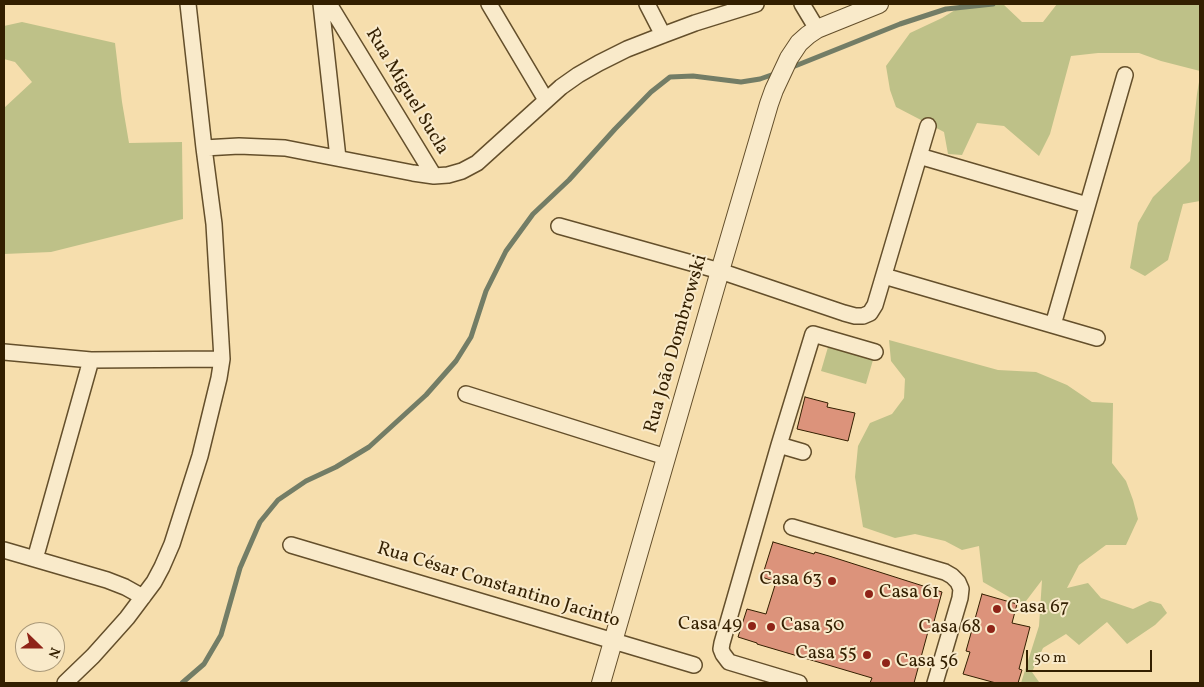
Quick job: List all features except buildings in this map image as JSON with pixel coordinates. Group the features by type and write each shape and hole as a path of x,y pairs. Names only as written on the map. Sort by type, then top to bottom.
{"street":[{"path":"65,683 110,638 154,582 162,567 188,498 215,399 222,359 214,224 188,4"},
{"path":"321,4 338,158"},
{"name":"Rua Miguel Sucla","path":"329,4 434,176"},
{"path":"489,4 546,100"},
{"path":"646,4 662,35"},
{"path":"204,148 239,146 285,148 434,176 448,175 462,171 477,163 546,100 578,75 598,63 662,35 756,4"},
{"path":"802,4 816,29"},
{"name":"Rua João Dombrowski","path":"601,683 774,90 789,58 799,43 816,29 879,4"},
{"path":"1053,325 1125,75"},
{"path":"559,226 720,271 844,314 863,316 870,313 875,305 928,126"},
{"path":"919,156 1087,206"},
{"path":"884,276 1097,338"},
{"path":"799,683 729,662 722,654 721,649 779,445 813,334 875,352"},
{"path":"4,352 91,360 222,359"},
{"path":"35,559 91,360"},
{"path":"466,394 666,457"},
{"path":"779,445 803,452"},
{"path":"792,526 945,572 958,582 961,589 960,598 936,683"},
{"name":"Rua César Constantino Jacinto","path":"291,545 694,665"},
{"path":"4,550 107,580 143,597"}],"green space":[{"path":"965,4 1003,4 1022,22 1043,22 1057,4 1200,4 1200,71 1139,53 1098,53 1071,56 1050,134 1039,156 1004,126 977,123 962,155 948,154 944,132 896,107 890,90 886,66 910,33 942,18"},
{"path":"22,22 115,43 129,143 182,142 183,219 51,252 4,254 4,108 32,82 15,62 4,59 4,26"},
{"path":"1200,76 1200,201 1183,204 1168,260 1145,276 1130,268 1138,223 1153,197 1190,161"},
{"path":"889,340 998,370 1036,372 1067,385 1092,402 1113,403 1112,463 1126,481 1138,519 1126,545 1106,545 1079,565 1067,588 1088,583 1101,598 1133,609 1150,601 1161,604 1167,613 1155,625 1127,644 1107,622 1079,645 1066,634 1043,648 1032,672 1039,683 1021,683 1039,626 1042,580 1023,605 983,582 979,546 962,550 945,541 915,534 895,538 863,527 855,477 858,446 870,423 892,414 904,398 905,379 891,361"},
{"path":"828,347 873,360 866,384 821,371"}],"waterway":[{"path":"790,68 900,24 946,9 993,4"},
{"path":"182,683 204,664 221,635 240,568 260,522 278,500 306,481 336,467 369,447 426,395 456,361 471,337 486,291 506,251 533,214 569,180 651,92 670,77 693,76 741,82 760,79 777,73"}],"place":[{"name":"Casa 63","path":"832,581"},
{"name":"Casa 61","path":"869,594"},
{"name":"Casa 67","path":"997,609"},
{"name":"Casa 49","path":"752,626"},
{"name":"Casa 50","path":"771,627"},
{"name":"Casa 68","path":"991,629"},
{"name":"Casa 55","path":"867,655"},
{"name":"Casa 56","path":"886,663"}]}
